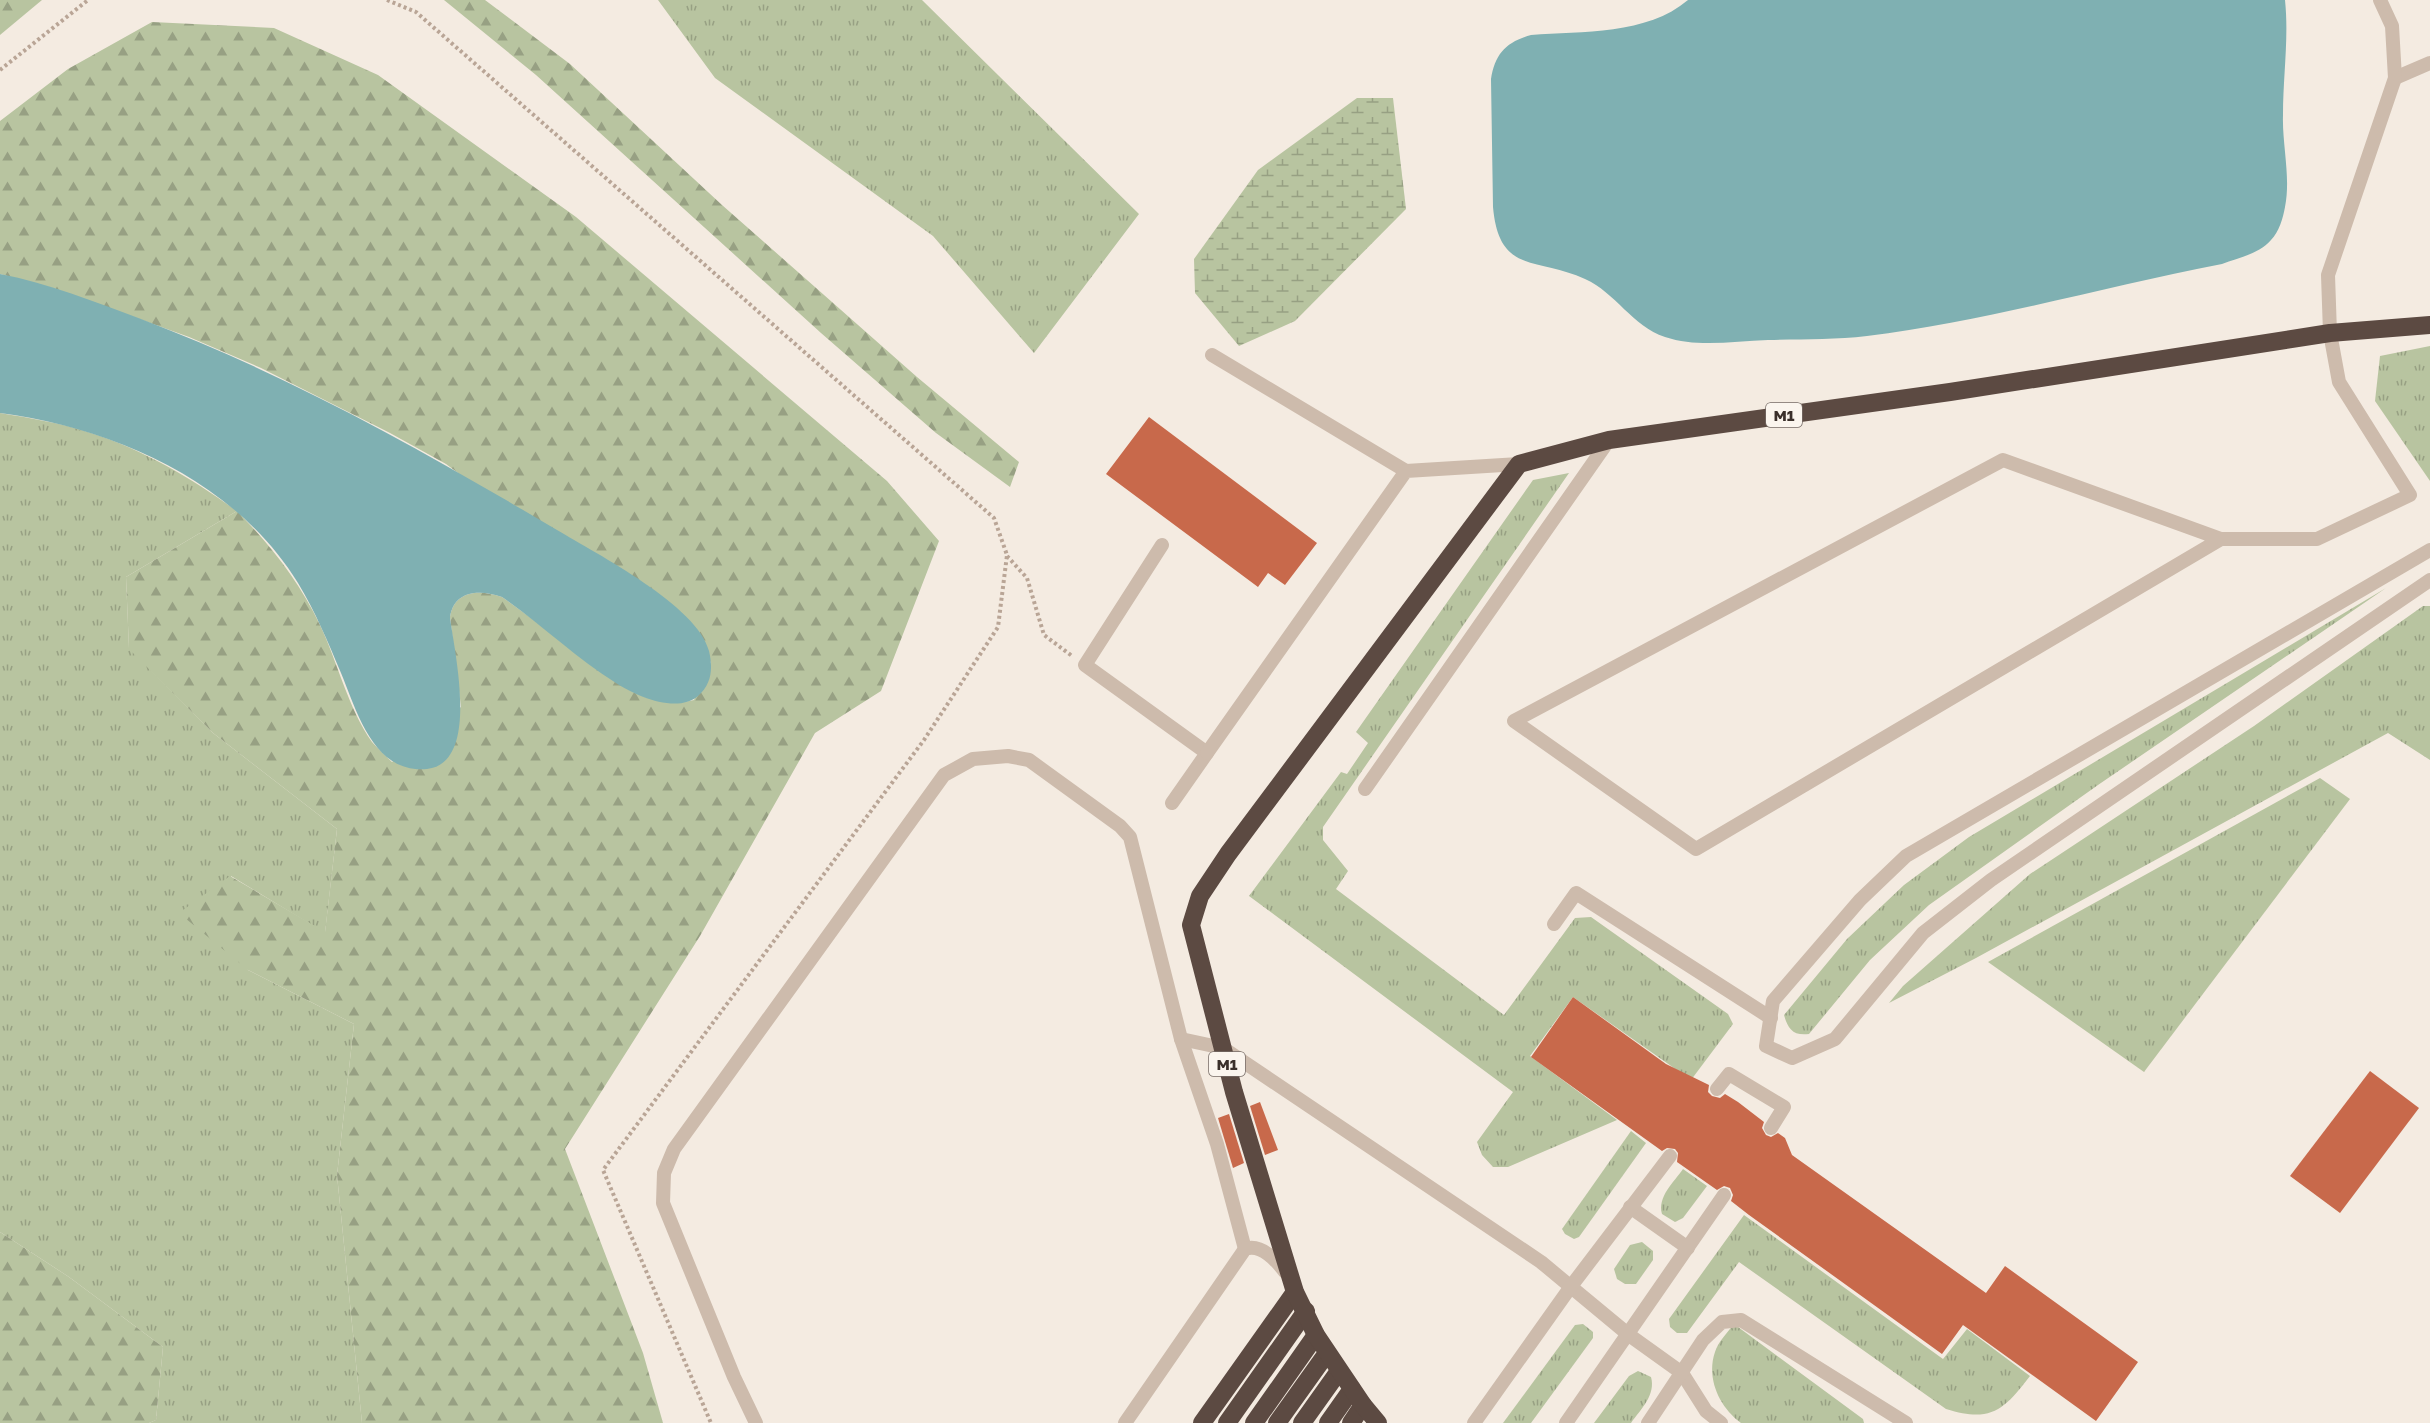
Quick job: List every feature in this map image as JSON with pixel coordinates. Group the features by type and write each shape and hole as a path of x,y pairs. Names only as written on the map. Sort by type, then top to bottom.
{"highway":[{"name":"М1","path":"1376,1422 1316,1335 1293,1286 1223,1048 1191,925 1200,896 1228,854 1519,464 1609,440 1950,392 2330,333 2430,325"},
{"path":"1202,1423 1293,1286"},
{"path":"1227,1423 1306,1311"},
{"path":"1254,1423 1316,1335"},
{"path":"1278,1423 1327,1353"},
{"path":"1302,1423 1339,1371"},
{"path":"1328,1423 1352,1389"},
{"path":"1351,1423 1363,1405"}],"lane":[{"path":"2221,538 1696,849 1514,721 2003,460 2221,538 2317,538 2410,495 2339,382 2330,333 2328,275 2395,78 2392,27 2380,0"},
{"path":"2395,78 2430,63"},
{"path":"1212,355 1406,471 1519,464"},
{"path":"1365,789 1609,440"},
{"path":"1172,803 1406,471"},
{"path":"1162,545 1085,665 1207,753"},
{"path":"2430,550 1906,856 1860,900 1773,1001 1766,1046 1792,1058 1835,1039 1923,933 1991,880 2430,580"},
{"path":"756,1423 734,1377 663,1203 664,1173 674,1149 944,775 973,759 1008,756 1029,760 1120,826 1130,837 1181,1039 1217,1144 1245,1249"},
{"path":"1554,924 1576,893 1771,1018"},
{"path":"1181,1039 1223,1048 1542,1262 1629,1335 1682,1373 1706,1411 1721,1423"},
{"path":"1717,1089 1729,1074 1784,1107 1771,1128"},
{"path":"1474,1423 1572,1285 1670,1156"},
{"path":"1566,1423 1725,1196"},
{"path":"1630,1207 1688,1248"},
{"path":"1125,1423 1245,1249 1250,1247 1260,1250 1277,1260 1293,1286"},
{"path":"1648,1423 1703,1340 1722,1322 1741,1320 1906,1423"}],"path":[{"path":"0,70 88,0"},
{"path":"387,0 416,12 994,518 1007,555 1027,578 1044,635 1085,665"},
{"path":"711,1423 603,1170 924,740 998,627 1007,555"}],"green space":[{"path":"0,0 42,0 0,35"},
{"path":"444,0 485,0 570,64 722,205 917,377 1019,462 1010,487 936,433 821,333 536,75"},
{"path":"658,0 922,0 1139,214 1034,353 933,236 715,78"},
{"path":"152,22 274,28 378,75 576,217 887,481 939,541 881,691 815,733 700,936 565,1149 643,1353 663,1423 362,1423 337,1175 354,1024 248,970 179,913 230,876 325,932 337,829 213,733 129,649 126,577 237,511 273,551 303,594 320,625 356,715 372,742 392,762 461,707 450,617 457,601 469,594 485,593 502,597 614,681 644,697 660,701 694,700 711,662 446,464 390,433 261,368 189,337 56,289 0,274 0,121 68,69"},
{"path":"1357,98 1393,98 1406,209 1295,321 1239,346 1195,293 1194,259 1258,170"},
{"path":"2430,346 2430,481 2375,401 2380,356"},
{"path":"0,413 68,426 111,440 185,476 237,511 126,577 129,648 213,733 337,829 325,933 231,876 248,970 354,1024 337,1175 362,1423 149,1423 156,1420 163,1347 69,1277 0,1232"},
{"path":"1569,473 1323,827 1323,840 1348,871 1336,889 1504,1015 1575,918 1591,917 1728,1014 1733,1024 1691,1080 1573,997 1530,1056 1617,1120 1508,1167 1493,1167 1482,1155 1477,1142 1513,1092 1249,896 1341,772 1347,774 1368,743 1356,732 1533,480"},
{"path":"2386,588 2098,785 1929,905 1870,960 1809,1034 1795,1033 1789,1028 1784,1015 1847,939 1904,885 1969,837"},
{"path":"2423,606 2430,606 2430,760 2388,733 1976,958 1889,1003 1903,986 2030,874 2254,726"},
{"path":"2320,778 2350,799 2144,1072 1988,962"},
{"path":"1631,1131 1646,1143 1579,1237 1574,1239 1565,1234 1562,1229"},
{"path":"1683,1169 1707,1186 1683,1218 1675,1222 1662,1214 1661,1208 1667,1190"},
{"path":"1744,1215 1943,1359 1967,1329 2030,1376 2004,1405 1985,1414 1974,1415 1946,1409 1739,1262 1687,1333 1677,1333 1670,1327 1669,1319"},
{"path":"0,1232 69,1277 163,1347 156,1420 149,1423 0,1423"},
{"path":"1642,1242 1653,1251 1653,1260 1636,1284 1625,1284 1617,1279 1614,1269 1630,1245"},
{"path":"1583,1324 1593,1332 1593,1338 1531,1423 1503,1423 1575,1325"},
{"path":"1734,1324 1863,1419 1864,1423 1741,1423 1726,1409 1716,1391 1712,1372 1716,1348"},
{"path":"1638,1371 1651,1377 1652,1384 1647,1402 1631,1423 1594,1423 1629,1376"}],"water":[{"path":"1688,0 2285,0 2283,126 2287,196 2280,225 2274,237 2261,249 2222,264 1956,322 1912,330 1842,338 1703,343 1665,337 1653,332 1633,318 1596,285 1568,272 1523,260 1512,254 1503,244 1497,229 1493,207 1491,79 1495,63 1503,50 1522,38 1531,35 1613,29 1634,25 1653,20"},
{"path":"0,274 36,282 89,300 249,364 354,416 506,500 620,567 667,599 701,634 709,651 711,670 709,681 698,696 689,701 668,703 645,698 601,673 502,597 485,593 469,594 457,601 450,617 459,678 460,703 459,727 454,747 444,762 427,769 408,768 393,761 380,751 361,721 321,627 298,583 272,547 241,516 206,488 168,465 128,446 43,420 0,413"}],"building":[{"path":"1149,417 1317,543 1285,585 1268,573 1258,587 1106,474"},
{"path":"1573,997 1666,1064 1709,1085 1708,1092 1712,1096 1720,1098 1725,1094 1738,1102 1764,1122 1762,1128 1766,1135 1771,1137 1778,1133 1785,1138 1792,1155 1986,1293 2005,1266 2138,1362 2096,1421 1963,1325 1942,1354 1731,1201 1733,1195 1730,1188 1724,1186 1717,1190 1677,1162 1678,1153 1675,1149 1667,1148 1662,1151 1531,1057"},
{"path":"2370,1071 2419,1108 2340,1213 2290,1176"},
{"path":"1260,1102 1278,1150 1265,1155 1250,1106"},
{"path":"1229,1114 1244,1163 1233,1168 1218,1118"}]}
